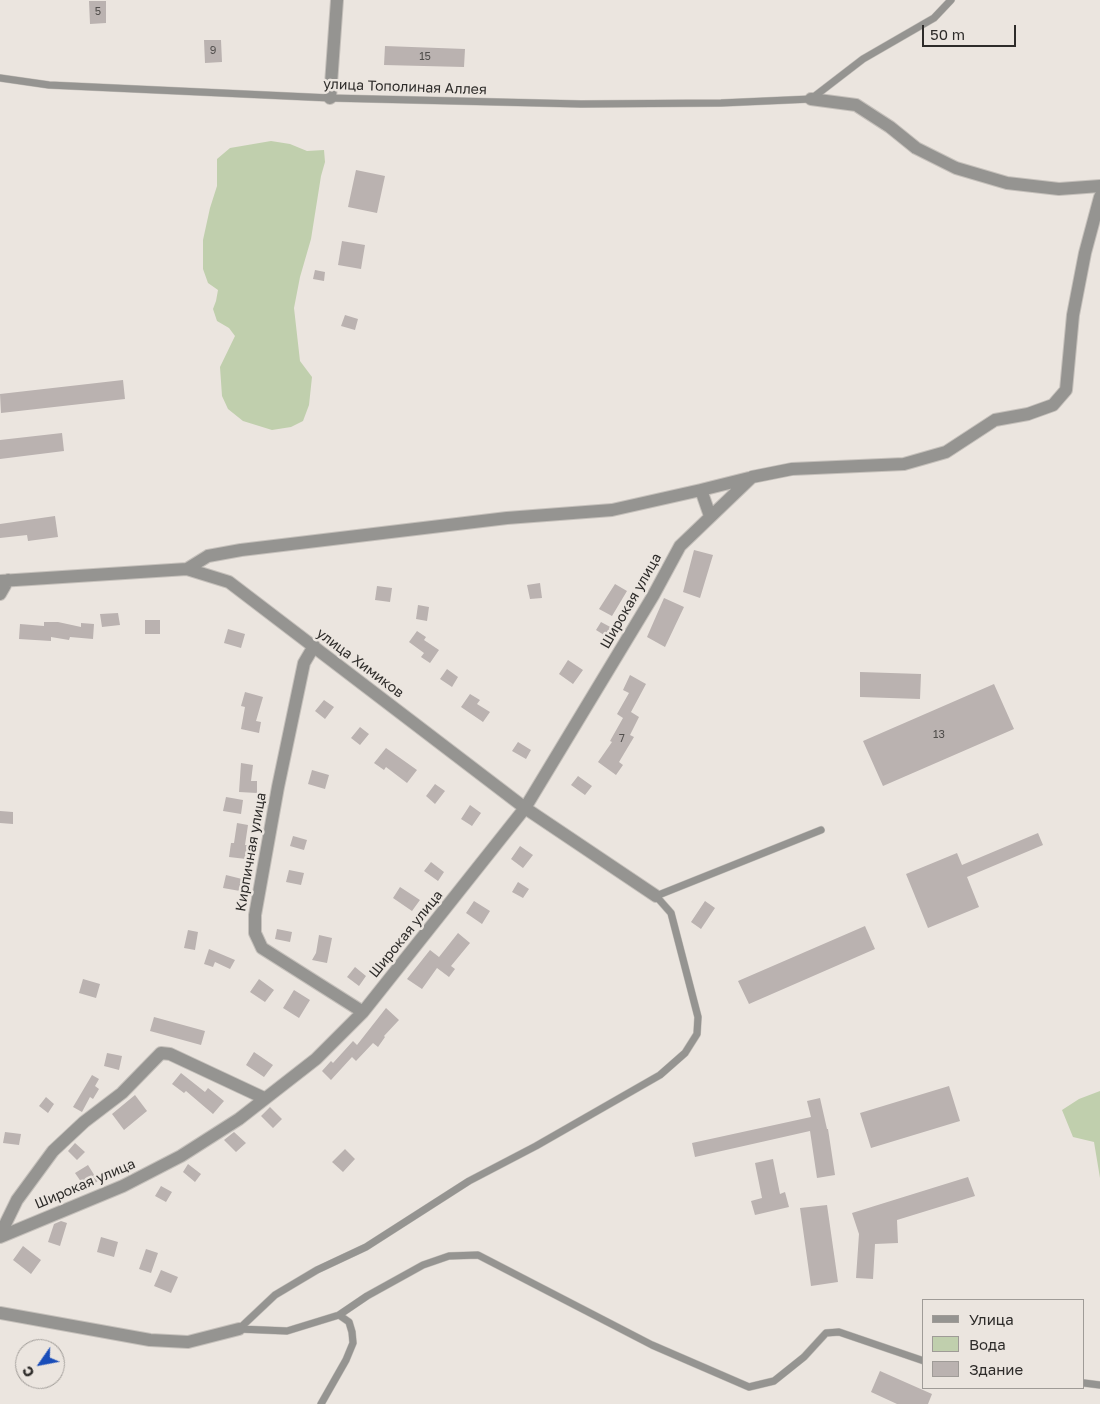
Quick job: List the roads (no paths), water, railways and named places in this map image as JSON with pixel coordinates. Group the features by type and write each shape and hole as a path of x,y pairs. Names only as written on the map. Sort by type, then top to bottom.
{"street":[{"path":"330,98 336,0"},
{"path":"810,99 856,105 890,127 916,148 956,168 1008,182 1059,190 1100,186"},
{"path":"187,569 208,556 242,550 507,518 612,510 792,469 904,464 946,452 995,420 1028,414 1053,405 1066,390 1073,315 1085,253 1100,197"},
{"name":"Широкая улица","path":"0,1236 123,1186 181,1156 239,1119 316,1059 363,1012 525,808 653,596 680,546 752,477"},
{"path":"701,490 710,516"},
{"name":"улица Химиков","path":"4,581 187,569 229,582 525,808 656,896"},
{"path":"0,594 4,581"},
{"name":"Кирпичная улица","path":"314,646 304,663 278,787 255,915 255,933 262,948 363,1012"},
{"path":"0,1236 17,1200 53,1151 84,1122 122,1093 161,1053 170,1054 264,1098"},
{"path":"0,1313 150,1340 188,1342 239,1329"}],"lane":[{"path":"810,99 863,59 934,18 951,0"},
{"name":"улица Тополиная Аллея","path":"0,78 49,85 330,98 581,104 721,103 810,99"},
{"path":"239,1329 275,1295 317,1270 366,1247 469,1181 536,1146 660,1075 685,1053 697,1034 698,1017 671,913 656,896 821,830"},
{"path":"239,1329 288,1331 339,1315 367,1296 424,1265 450,1256 478,1255 652,1345 749,1387 774,1381 804,1358 826,1333 839,1332 922,1360"},
{"path":"321,1404 346,1360 353,1343 349,1322 339,1315"},
{"path":"1085,1383 1100,1384"}],"water":[{"path":"271,141 290,144 307,151 324,150 325,162 311,239 300,277 294,308 300,361 312,377 309,405 303,421 291,427 272,430 243,421 228,409 222,396 220,367 235,336 229,328 217,321 213,309 218,290 208,283 203,269 203,240 217,186 217,159 230,148"},
{"path":"1100,1091 1100,1178 1094,1142 1073,1137 1062,1110 1079,1099"}]}
